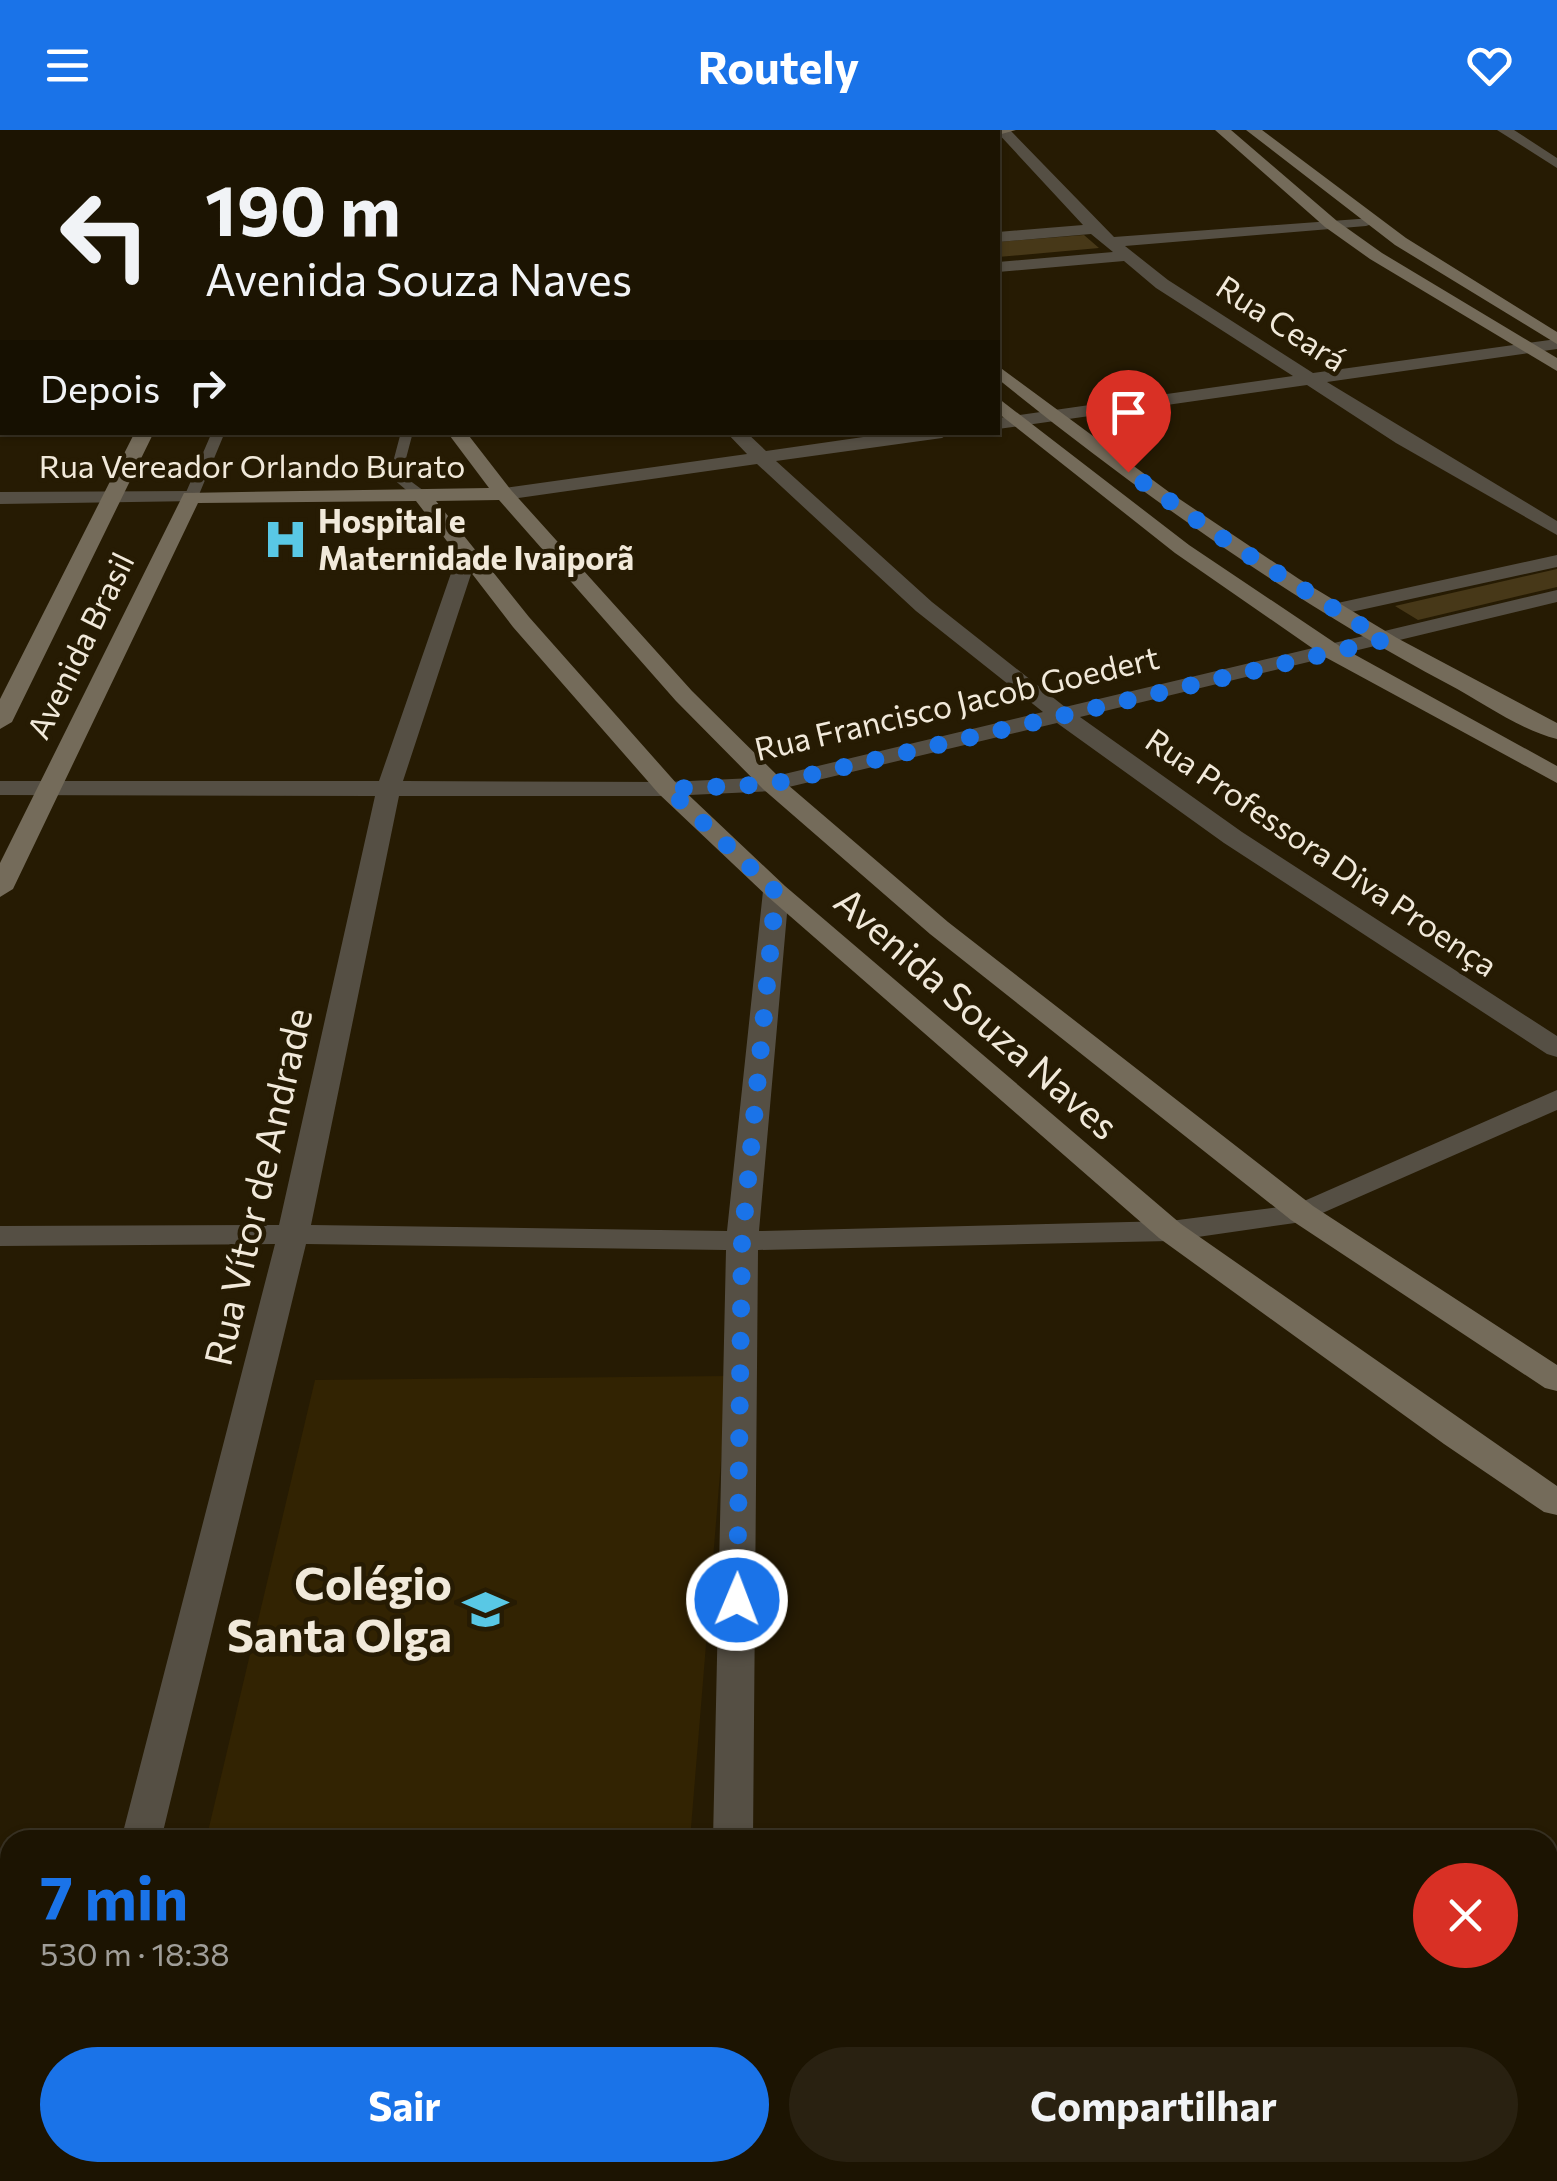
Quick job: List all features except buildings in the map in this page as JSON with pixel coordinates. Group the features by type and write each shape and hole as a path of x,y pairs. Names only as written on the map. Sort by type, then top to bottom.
{"street":[{"name":"Rua Ceará","path":"1004,130 1118,249 1310,380 1557,529"},
{"path":"1222,130 1331,224 1406,276 1557,366"},
{"path":"1254,130 1366,221 1424,261 1557,341"},
{"path":"1504,130 1557,164"},
{"path":"1000,267 1366,221"},
{"path":"1000,237 1095,229"},
{"path":"1008,422 1557,341"},
{"path":"1000,373 1231,544 1333,610 1557,732"},
{"path":"1008,422 1182,549 1333,652 1557,776"},
{"name":"Avenida Brasil","path":"0,722 144,435"},
{"name":"Avenida Souza Naves","path":"458,435 504,494 684,696 772,784 939,928 1302,1213 1557,1380"},
{"name":"Rua Professora Diva Proença","path":"738,435 900,589 1061,715 1340,909 1557,1048"},
{"path":"504,494 923,435"},
{"name":"Rua Vereador Orlando Burato","path":"0,498 504,494"},
{"name":"Avenida Brasil","path":"0,889 191,497"},
{"name":"Avenida Souza Naves","path":"422,497 467,556 668,789 776,892 1170,1231 1456,1436 1557,1503"},
{"name":"Rua Vítor de Andrade","path":"144,1830 294,1234 389,788 467,556"},
{"path":"1333,610 1557,561"},
{"name":"Rua Francisco Jacob Goedert","path":"0,788 668,789 772,784 1557,596"},
{"path":"733,1830 742,1241 776,892"},
{"path":"0,1236 294,1234 742,1241 1170,1231 1302,1213 1557,1100"}],"lane":[{"name":"Avenida Brasil","path":"191,497 219,435"},
{"path":"406,435 398,466 400,478 422,497"}],"shaded area":[{"path":"1084,235 1099,248 1000,257 1000,242"},
{"path":"1557,569 1557,587 1418,620 1395,606"},
{"name":"Colégio Santa Olga","path":"728,1376 691,1830 208,1830 315,1380"}],"place":[{"name":"Hospital e Maternidade Ivaiporã","path":"285,540"},
{"name":"Colégio Santa Olga","path":"485,1610"}],"route":[{"path":"737,1600 742,1241 776,892 668,789 772,784 1384,640 1231,544 1128,472"}]}
